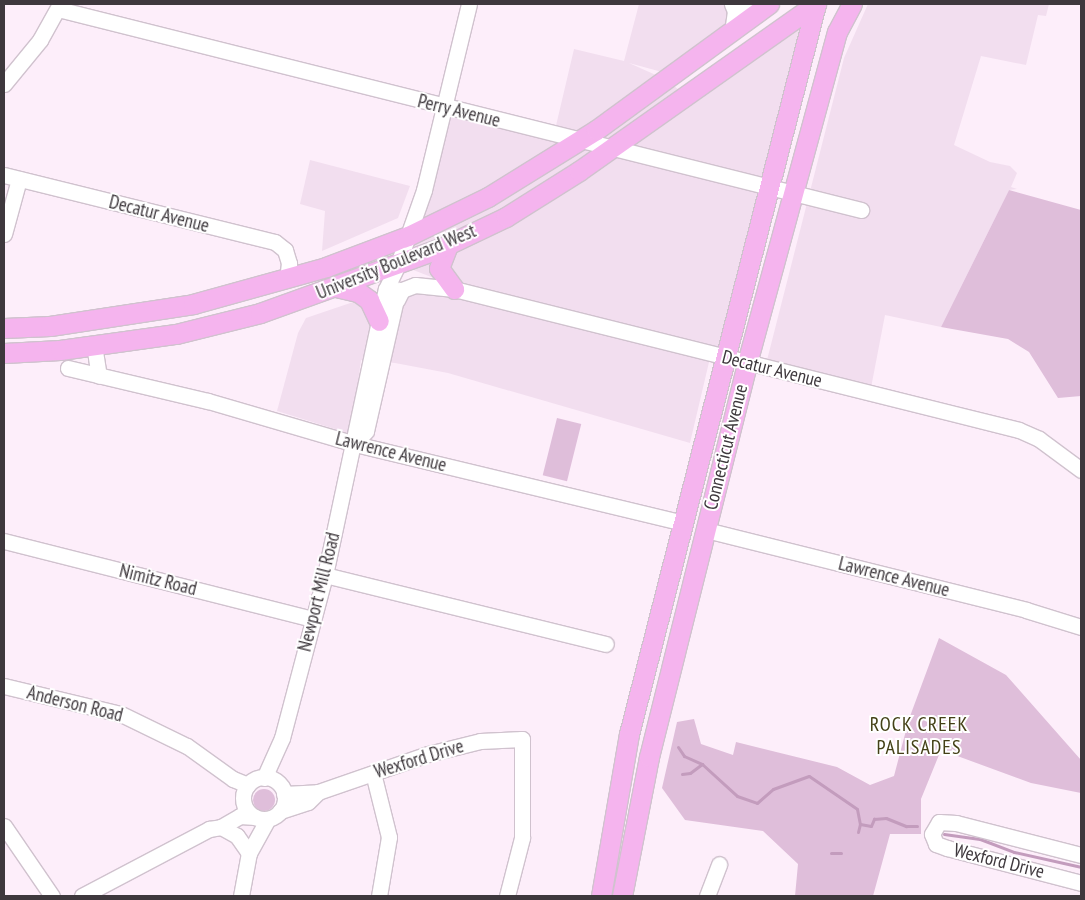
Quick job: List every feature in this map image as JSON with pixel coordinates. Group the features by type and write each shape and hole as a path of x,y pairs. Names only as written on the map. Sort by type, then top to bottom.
{"main road":[{"name":"University Boulevard West","path":"4,353 94,345 185,332 260,313 448,245 506,217 612,149 816,4"},
{"name":"Connecticut Avenue","path":"600,896 626,752 724,358 770,188 816,4"},
{"name":"Connecticut Avenue","path":"622,896 649,757 747,363 836,32 852,4"},
{"name":"University Boulevard West","path":"4,328 50,326 193,304 287,278 408,236 488,197 578,140 767,6"},
{"path":"448,245 439,268 454,289"},
{"path":"335,287 358,292 369,300 379,321"},
{"path":"626,752 649,757"}],"street":[{"name":"Newport Mill Road","path":"241,896 251,850 256,808 275,785 282,738 325,575 355,444 355,429 386,289 398,264 424,190 470,4"},
{"path":"732,32 735,11 733,4 767,6"},
{"name":"Perry Avenue","path":"59,6 445,107 861,210"},
{"path":"6,80 40,40 59,6"},
{"path":"4,234 11,177"},
{"name":"Decatur Avenue","path":"11,177 275,242 285,250 289,263 287,278"},
{"name":"Newport Mill Road","path":"355,444 366,431 397,300 398,264"},
{"name":"Decatur Avenue","path":"397,300 402,290 414,285 454,289 724,358 1019,430 1039,439 1081,470"},
{"path":"94,345 99,376"},
{"name":"Lawrence Avenue","path":"68,368 208,401 355,444 684,523"},
{"name":"Lawrence Avenue","path":"706,530 1026,610 1081,627"},
{"name":"Nimitz Road","path":"4,541 313,619"},
{"path":"325,575 606,644"},
{"name":"Anderson Road","path":"4,686 121,714 187,746 233,779 256,808"},
{"name":"Wexford Drive","path":"256,808 308,802 318,792 373,773 480,741 522,739 522,838 507,896"},
{"path":"373,773 390,836 378,896"},
{"path":"82,896 256,808 275,785"},
{"name":"Wexford Drive","path":"275,785 318,792"},
{"name":"Wexford Drive","path":"1081,855 956,823 939,822 932,834 936,844 947,848 1081,883"},
{"path":"4,826 52,896"},
{"path":"215,828 237,836 251,850"},
{"path":"707,896 719,864"}],"shaded area":[{"path":"639,4 756,4 662,72 629,63 667,80 686,96 816,4 724,357 710,358 690,443 448,373 395,363 361,360 351,434 277,411 298,333 306,318 427,277 444,282 398,264 445,107 554,134 574,49 624,61"},
{"path":"868,4 1049,4 1046,16 1038,15 1026,65 981,56 954,145 990,162 1010,166 1017,173 1011,187 1017,189 1009,190 941,327 885,315 870,393 765,368 844,58"},
{"path":"310,160 410,186 398,218 322,251 325,211 300,204"},
{"path":"1009,190 1081,210 1081,396 1058,398 1029,352 1008,339 941,327"},
{"path":"557,418 581,424 567,481 543,475"},
{"path":"939,638 1006,675 1081,760 1081,793 1031,783 941,750 921,799 921,834 890,834 873,896 795,896 798,864 763,831 685,820 662,788 677,722 694,719 701,744 733,755 736,742 837,767 870,785 894,776 909,719"},
{"path":"264,789 272,792 275,800 272,808 264,811 256,808 253,800 256,792"}],"waterway":[{"path":"678,747 684,756 702,764"},
{"path":"682,774 690,773 702,764 737,796 757,803 773,789 809,776 857,809 860,824"},
{"path":"858,832 860,824 871,826 874,819 886,818 906,826 917,826"},
{"path":"944,834 980,839 1014,852 1081,867"},
{"path":"831,853 841,853"}],"district":[{"name":"ROCK CREEK PALISADES","path":"919,736"}]}
